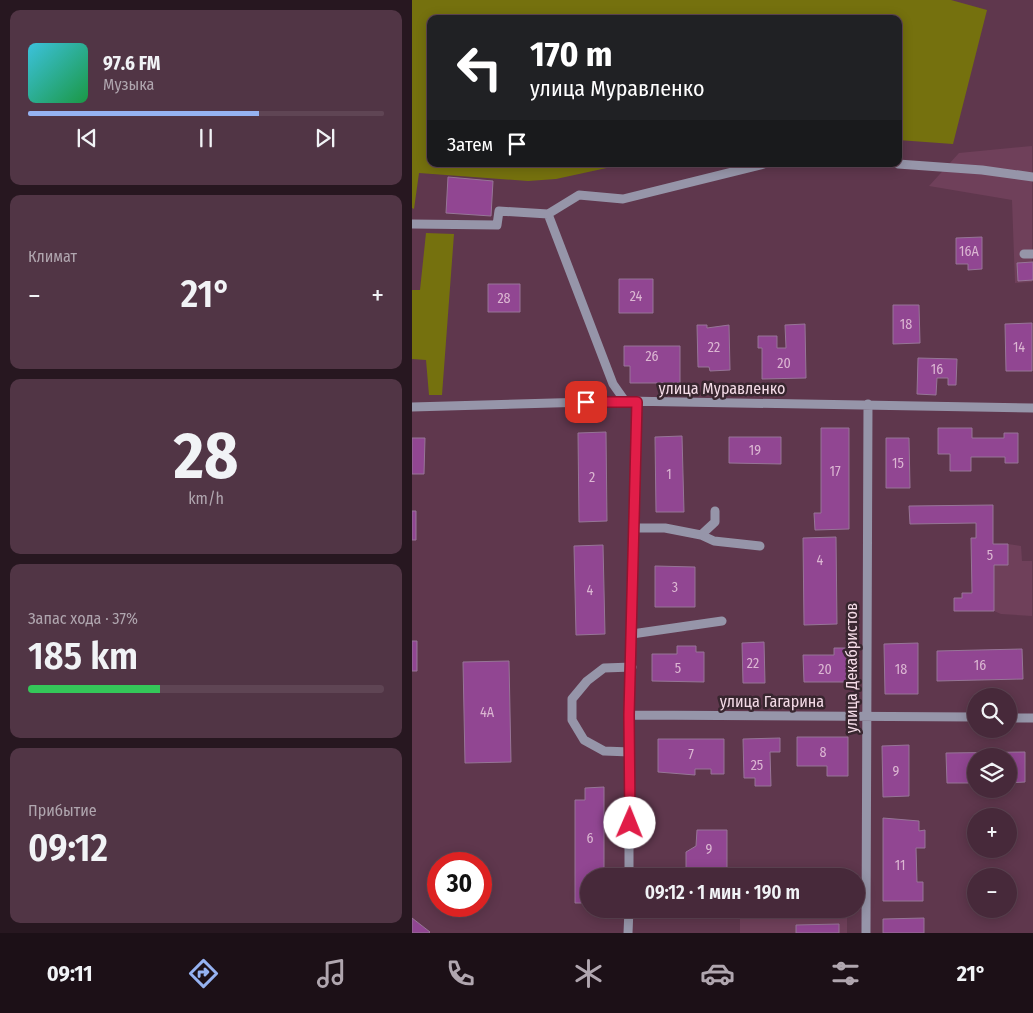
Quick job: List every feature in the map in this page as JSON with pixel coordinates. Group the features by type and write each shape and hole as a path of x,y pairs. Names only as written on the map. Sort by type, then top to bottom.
{"street":[{"path":"902,164 982,170 1032,177"},
{"path":"412,224 498,225 500,211 548,214 579,195 623,199 752,167"},
{"path":"548,214 613,384 625,400"},
{"name":"улица Муравленко","path":"412,407 625,400 637,402 868,404 1032,408"},
{"path":"629,868 629,715 632,667 637,402"},
{"name":"улица Декабристов","path":"866,933 868,404"},
{"path":"701,535 715,522 715,511"},
{"path":"635,528 666,528 701,535 714,541 760,546"},
{"path":"632,634 722,621"},
{"path":"630,752 604,751 584,740 572,720 572,699 587,681 604,668 632,667"},
{"name":"улица Гагарина","path":"629,715 967,718"},
{"path":"1017,718 1032,718"},
{"path":"628,933 629,918"}],"shaded area":[{"path":"412,0 951,0 987,10 953,144 902,140 902,15 427,15 427,167 611,167 556,179 528,181 419,173 414,209 412,208"},
{"path":"1032,146 1032,282 1015,283 1012,200 929,186 959,153"},
{"path":"426,233 454,234 442,395 429,395 426,360 412,359 412,290 420,290"},
{"path":"1008,544 1021,546 1022,561 1032,561 1032,616 1001,614 994,611 994,565 1008,565"},
{"path":"740,918 847,918 847,933 740,933"}],"building":[{"path":"448,177 493,181 491,216 446,213"},
{"path":"982,237 982,269 968,270 968,264 956,264 956,238"},
{"path":"1033,262 1033,280 1018,281 1017,263"},
{"path":"619,279 653,279 653,313 619,313"},
{"path":"488,284 520,284 520,312 488,312"},
{"path":"893,305 919,305 920,343 893,344"},
{"path":"1032,323 1032,371 1006,371 1005,324"},
{"path":"805,324 806,378 762,379 762,348 758,348 758,336 777,336 777,348 786,348 785,325"},
{"path":"697,325 707,325 707,328 729,325 730,370 710,371 709,367 698,367"},
{"path":"624,346 680,346 680,383 630,383 630,366 624,366"},
{"path":"918,358 957,359 956,385 948,385 948,378 937,378 936,395 917,394"},
{"path":"821,428 849,428 849,529 815,530 814,513 821,513"},
{"path":"938,428 972,428 972,438 1004,438 1004,433 1018,433 1018,463 1005,463 1005,457 971,457 971,471 950,471 950,454 938,454"},
{"path":"606,432 607,521 579,522 578,433"},
{"path":"682,436 684,512 656,512 655,437"},
{"path":"729,437 781,437 781,464 729,463"},
{"path":"412,438 425,438 424,474 412,474"},
{"path":"886,438 909,438 910,488 886,488"},
{"path":"993,505 993,544 1008,544 1008,565 994,565 994,611 954,611 954,598 962,598 962,593 972,593 971,538 976,538 976,523 910,524 909,506"},
{"path":"412,511 416,511 416,540 412,540"},
{"path":"836,537 837,624 804,625 803,538"},
{"path":"603,545 605,634 576,635 574,546"},
{"path":"655,566 695,567 695,607 655,607"},
{"path":"412,641 417,641 417,671 412,671"},
{"path":"764,642 765,683 743,683 742,643"},
{"path":"918,643 918,694 885,694 884,644"},
{"path":"677,646 696,646 696,652 704,652 704,682 652,681 652,654 677,654"},
{"path":"834,648 847,648 847,682 804,682 803,655 834,655"},
{"path":"1022,649 1023,679 937,681 937,651"},
{"path":"509,661 511,762 465,763 463,662"},
{"path":"797,737 848,737 848,776 827,776 827,766 797,766"},
{"path":"780,738 780,752 770,752 771,786 755,786 755,778 744,778 743,739"},
{"path":"658,739 724,739 724,774 711,774 711,769 695,769 695,775 658,772"},
{"path":"909,745 909,796 883,797 882,746"},
{"path":"1017,752 1025,752 1025,782 1017,782"},
{"path":"946,753 967,753 967,783 947,783"},
{"path":"604,787 604,868 580,868 580,903 575,903 575,800 585,800 585,788"},
{"path":"883,818 919,821 919,831 925,830 925,848 916,848 917,882 923,882 923,901 883,901"},
{"path":"697,830 727,830 727,868 686,868 686,852 696,846"},
{"path":"412,918 430,932 412,933"},
{"path":"924,918 924,933 883,933 883,919"},
{"path":"839,924 839,933 796,933 796,925"}],"route":[{"path":"586,402 625,400 637,402 632,667 629,715 630,823"}]}
